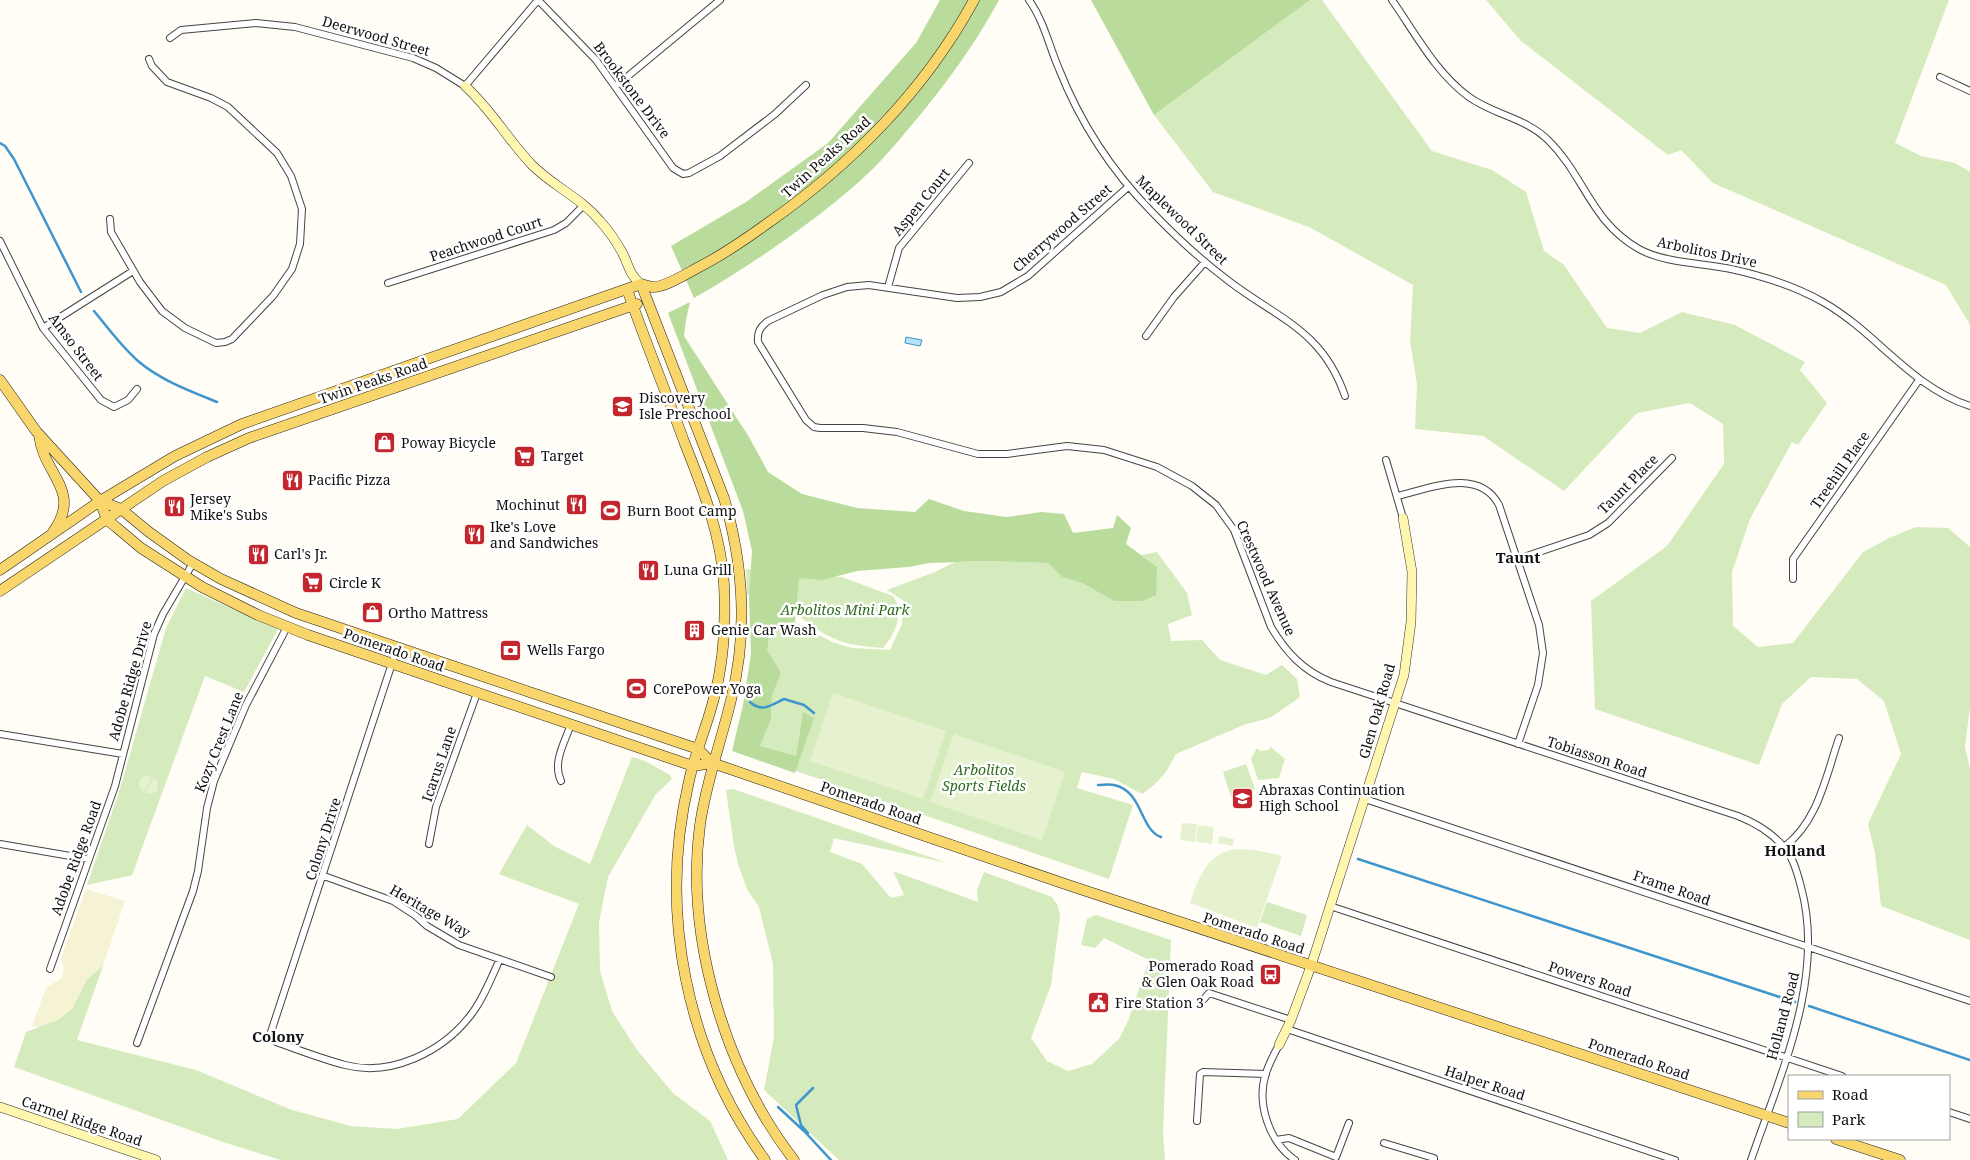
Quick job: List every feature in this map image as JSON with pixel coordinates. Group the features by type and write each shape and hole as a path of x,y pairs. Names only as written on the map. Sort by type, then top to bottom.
{"main road":[{"name":"Twin Peaks Road","path":"654,287 671,281 742,242 814,190 868,140 910,93 949,40 974,0"},
{"name":"Twin Peaks Road","path":"0,570 100,501 175,456 242,424 627,289 637,281"},
{"path":"637,281 654,287 647,301"},
{"path":"637,281 647,301 724,498 732,528 738,565 742,615 740,646 731,700 712,763 700,826 698,912 703,940 714,995 731,1047 752,1095 794,1160"},
{"path":"627,289 705,496 721,557 725,610 722,658 714,698 693,766 679,823 676,900 680,952 690,1002 709,1059 732,1108 765,1160"},
{"name":"Twin Peaks Road","path":"0,591 163,481 207,457 249,438 647,301"},
{"path":"348,404 346,398 350,393 425,366 449,352"},
{"name":"Pomerado Road","path":"0,380 39,435 100,501 107,520 141,548 230,602 287,627 693,766 712,763"},
{"path":"39,435 40,447 61,485 65,500 62,515 51,535"},
{"name":"Pomerado Road","path":"100,501 121,509 149,532 193,563 221,579 296,613 698,749 712,763 1068,885 1788,1123"},
{"path":"1839,1140 1900,1160"}],"street":[{"name":"Brookstone Drive","path":"538,0 596,60 674,168 683,174 689,173 720,156 774,114 806,85"},
{"path":"465,86 538,0"},
{"path":"616,86 720,0"},
{"name":"Maplewood Street","path":"1029,0 1039,15 1058,69 1073,102 1094,140 1128,186 1152,212 1230,282 1300,328 1333,368 1345,396"},
{"name":"Arbolitos Drive","path":"1392,0 1451,82 1471,98 1532,127 1548,139 1566,159 1594,207 1608,225 1640,250 1778,281 1823,302 1863,330 1919,380 1939,393 1970,406"},
{"name":"Deerwood Street","path":"170,38 181,30 256,23 295,27 414,58 436,68 465,86 484,104 523,156 600,220 622,253 637,281"},
{"path":"110,219 111,232 133,271 162,311 185,328 216,343 232,339 274,296 292,269 300,244 302,209 291,176 277,153 228,107 211,98 167,82 152,66 149,59"},
{"path":"1940,76 1970,91"},
{"name":"Aspen Court","path":"888,287 899,248 969,163"},
{"name":"Cherrywood Street","path":"757,333 761,326 768,321 823,295 847,287 870,285 957,298 980,297 1001,292 1028,276 1128,186"},
{"name":"Peachwood Court","path":"388,283 554,230 566,223 584,205"},
{"name":"Amso Street","path":"0,242 43,328 101,400 114,407 128,400 136,389"},
{"path":"1146,336 1174,297 1206,262"},
{"path":"43,328 133,271"},
{"name":"Crestwood Avenue","path":"757,333 758,342 766,356 806,420 814,427 827,429 864,428 897,432 978,454 1007,454 1067,446 1104,450 1157,467 1192,486 1216,506 1234,530 1271,627 1297,662 1311,673 1322,678 1396,703"},
{"name":"Treehill Place","path":"1793,578 1793,559 1919,380"},
{"name":"Taunt Place","path":"1518,559 1589,536 1608,523 1672,458"},
{"name":"Glen Oak Road","path":"1276,1140 1267,1120 1262,1097 1266,1074 1289,1025 1311,966 1404,675 1412,622 1412,572 1404,518 1386,460"},
{"path":"1398,496 1457,482 1468,482 1485,488 1495,496 1500,505 1539,625 1543,653 1538,685 1518,744"},
{"name":"Adobe Ridge Drive","path":"123,754 154,634 162,614 193,563"},
{"name":"Kozy Crest Lane","path":"137,1043 193,891 198,871 207,808 214,781 246,705 287,627"},
{"name":"Colony Drive","path":"397,648 324,876 271,1032 276,1042 346,1066 374,1068 406,1061 431,1050 450,1038 478,1004 500,959"},
{"name":"Icarus Lane","path":"429,844 436,807 477,693"},
{"name":"Tobiasson Road","path":"1396,703 1738,816 1756,823 1784,847"},
{"path":"561,781 557,773 557,764 571,724"},
{"path":"0,734 123,754"},
{"path":"1784,847 1792,841 1807,823 1817,803 1839,738"},
{"name":"Adobe Ridge Road","path":"50,969 115,786 123,754"},
{"name":"Frame Road","path":"1365,799 1970,1001"},
{"path":"0,844 88,859"},
{"name":"Holland Road","path":"1751,1160 1786,1058 1798,1016 1808,968 1807,907 1798,876 1784,847"},
{"name":"Heritage Way","path":"324,876 393,901 416,916 427,926 459,945 551,976"},
{"name":"Powers Road","path":"1330,906 1839,1075"},
{"name":"Halper Road","path":"1204,998 1209,993 1289,1025 1675,1160"},
{"path":"1197,1121 1200,1074 1203,1072 1266,1074"},
{"name":"Carmel Ridge Road","path":"0,1107 156,1160"},
{"path":"1950,1112 1970,1119"},
{"path":"1276,1140 1289,1138 1336,1157 1349,1123"},
{"path":"1276,1140 1295,1160"},
{"path":"1384,1143 1434,1158 1434,1160"}],"shaded area":[{"path":"86,889 125,901 103,966 87,979 72,1009 58,1020 40,1027 32,1026 46,988 62,978 64,970 61,959"}],"green space":[{"path":"940,0 999,0 969,50 947,81 899,141 868,174 822,213 780,243 738,272 694,298 671,246 746,202 828,143 916,43"},
{"path":"1091,0 1310,0 1154,115"},
{"path":"1310,0 1322,0 1432,151 1492,170 1526,192 1544,251 1564,265 1607,328 1640,333 1682,312 1735,325 1805,362 1800,370 1827,403 1798,445 1792,442 1750,519 1732,572 1733,626 1758,647 1793,643 1863,552 1889,538 1916,527 1948,528 1970,547 1970,707 1965,747 1970,769 1970,940 1881,906 1875,853 1868,824 1901,754 1884,701 1857,679 1811,677 1782,704 1759,765 1595,709 1591,601 1667,546 1724,464 1723,424 1690,403 1637,413 1564,491 1483,436 1415,429 1417,384 1410,341 1413,285 1309,227 1213,192 1154,115"},
{"path":"1486,0 1949,0 1895,143 1921,156 1955,163 1970,172 1970,325 1946,285 1713,183 1681,150 1668,155 1521,41"},
{"path":"690,302 684,336 749,437 768,472 802,494 857,508 915,512 929,499 964,511 1007,517 1041,512 1064,514 1073,533 1113,528 1117,515 1131,528 1126,544 1157,567 1156,595 1142,601 1114,601 1082,583 1062,577 1048,563 983,561 930,563 908,567 857,571 822,580 799,578 795,622 770,632 767,650 781,673 772,696 771,720 760,746 796,756 803,712 814,718 795,773 732,751 743,705 751,654 749,598 752,551 743,511 668,313"},
{"name":"Arbolitos Sports Fields","path":"1157,552 1187,593 1192,615 1168,624 1171,641 1202,640 1220,660 1266,675 1282,665 1297,679 1300,697 1270,718 1246,724 1176,754 1166,772 1142,794 1114,779 1082,772 1077,788 1133,805 1109,879 796,771 803,713 796,757 760,746 771,720 772,696 781,673 766,650 770,631 795,622 832,642 852,648 890,650 902,624 904,601 887,590 935,572 955,562 1048,563 1062,577 1082,583 1114,601 1157,567 1141,555"},
{"name":"Arbolitos Mini Park","path":"746,569 842,577 893,596 897,602 898,609 895,630 883,648 858,645 826,635 781,604 747,594"},
{"path":"186,588 278,629 244,692 205,676 132,875 87,885 120,789 166,628"},
{"path":"833,693 946,731 923,799 810,761"},
{"name":"Arbolitos Sports Fields","path":"954,734 1065,772 1042,840 930,802"},
{"path":"1271,747 1285,759 1279,778 1258,780 1251,759 1257,748 1260,751 1269,750"},
{"path":"632,757 645,761 670,775 672,779 656,794 608,877 599,922 600,971 612,1011 637,1050 673,1093 710,1121 728,1160 281,1160 226,1143 14,1067 26,1032 58,1020 72,1009 87,979 103,966 77,1040 196,1070 292,1110 351,1126 397,1129 458,1119 516,1063 579,904 499,874 527,825 554,846 590,864"},
{"path":"1246,764 1255,789 1231,797 1223,772"},
{"path":"146,776 152,777 144,792 140,788 139,783"},
{"path":"154,778 158,782 158,790 152,794 145,793"},
{"path":"733,789 947,863 834,838 830,852 862,864 891,898 904,895 893,871 978,902 977,890 984,872 1052,897 1058,906 1060,916 1051,985 1031,1038 1047,1061 1068,1071 1092,1064 1119,1039 1128,1021 1149,960 1104,938 1095,948 1081,945 1087,919 1096,915 1171,940 1163,1132 1165,1160 839,1160 764,1090 774,1037 773,964 759,907 748,891 734,847 726,790"},
{"path":"1182,823 1197,824 1195,842 1180,840"},
{"path":"1198,825 1214,827 1212,844 1196,842"},
{"path":"1219,836 1234,839 1233,846 1218,843"},
{"path":"1238,849 1255,850 1282,856 1257,928 1190,903 1206,867 1219,855"},
{"path":"1267,902 1307,915 1301,936 1260,922"}],"water":[{"path":"906,337 922,340 920,346 905,343"}],"waterway":[{"path":"0,143 5,146 14,159 81,292"},
{"path":"94,311 126,349 147,368 176,384 217,402"},
{"path":"750,702 759,707 767,707 784,699 804,705 814,713"},
{"path":"1098,785 1112,785 1123,789 1131,795 1149,827 1161,837"},
{"path":"1358,859 1795,1002"},
{"path":"1809,1006 1970,1060"},
{"path":"808,1133 801,1125 796,1105 813,1088"},
{"path":"778,1107 831,1160"}],"place":[{"name":"Discovery Isle Preschool","path":"623,406"},
{"name":"Poway Bicycle","path":"385,443"},
{"name":"Target","path":"525,456"},
{"name":"Pacific Pizza","path":"292,480"},
{"name":"Mochinut","path":"576,505"},
{"name":"Jersey Mike's Subs","path":"174,507"},
{"name":"Burn Boot Camp","path":"611,511"},
{"name":"Ike's Love and Sandwiches","path":"474,535"},
{"name":"Carl's Jr.","path":"258,554"},
{"name":"Luna Grill","path":"648,570"},
{"name":"Circle K","path":"313,583"},
{"name":"Ortho Mattress","path":"372,613"},
{"name":"Genie Car Wash","path":"695,630"},
{"name":"Wells Fargo","path":"511,650"},
{"name":"CorePower Yoga","path":"637,689"},
{"name":"Abraxas Continuation High School","path":"1243,798"},
{"name":"Pomerado Road & Glen Oak Road","path":"1270,974"},
{"name":"Fire Station 3","path":"1099,1003"}],"district":[{"name":"Taunt","path":"1518,558"},
{"name":"Holland","path":"1795,851"},
{"name":"Colony","path":"278,1037"}]}
